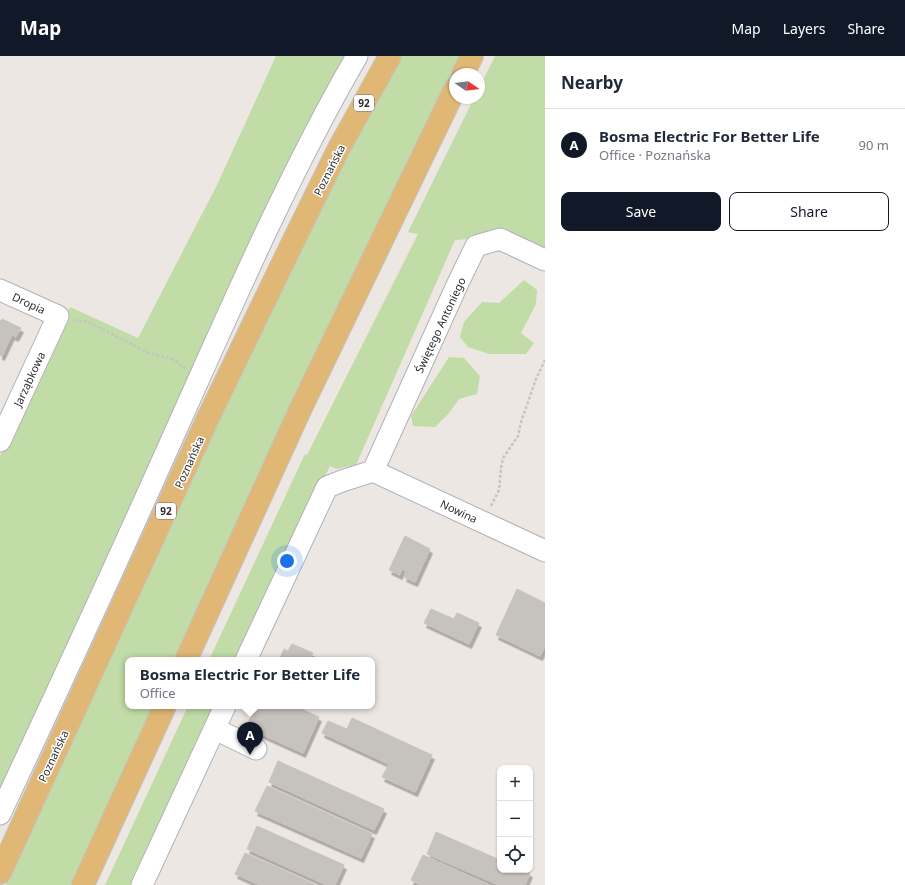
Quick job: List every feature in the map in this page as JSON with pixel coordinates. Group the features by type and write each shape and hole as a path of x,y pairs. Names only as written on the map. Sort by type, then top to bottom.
{"main road":[{"name":"Poznańska","path":"0,874 208,418 338,150 390,56"},
{"path":"465,68 472,56"},
{"path":"187,657 301,408 449,101"},
{"path":"83,885 164,709"}],"street":[{"path":"0,814 136,519 235,298 304,154 357,56"},
{"name":"Świętego Antoniego","path":"373,471 476,246 500,239 545,260"},
{"name":"Dropia","path":"0,290 58,316"},
{"name":"Jarząbkowa","path":"0,441 58,316"},
{"path":"247,657 327,487 373,471"},
{"name":"Nowina","path":"373,471 545,551"},
{"path":"142,885 224,709"},
{"path":"215,729 256,749"}],"path":[{"path":"58,316 67,320 88,322 149,353 173,359 186,369 201,375"},
{"path":"483,522 499,490 503,458 518,436 520,422 536,379 545,360"}],"green space":[{"path":"276,56 348,56 283,178 218,309 205,339 205,345 0,791 0,456 70,307 138,338 217,185"},
{"path":"398,56 462,56 456,68 449,68 449,83 180,657 125,657 125,709 157,709 75,885 6,885 300,245"},
{"path":"495,56 545,56 545,252 471,239 455,240 356,465 336,469 330,466 239,657 210,657 305,454 307,455 418,234 408,232 471,104 485,104 485,76"},
{"path":"524,280 537,290 536,304 521,333 534,343 526,354 489,354 468,347 460,337 464,322 482,302 499,303"},
{"path":"449,357 464,358 480,376 477,394 459,399 449,413 435,427 413,426 411,416"},
{"path":"187,709 215,709 134,885 105,885"}],"building":[{"path":"2,319 21,328 16,337 12,335 2,356 0,355 0,320 2,321"},
{"path":"405,536 430,549 415,582 404,577 406,571 402,569 400,575 389,570"},
{"path":"517,589 545,603 545,646 540,656 496,635"},
{"path":"431,609 454,619 457,613 479,623 469,644 424,623"},
{"path":"292,644 313,653 311,657 280,657 284,649 288,651"},
{"path":"255,709 302,709 319,717 303,753 246,727"},
{"path":"352,718 421,750 410,774 322,733 328,721 347,729"},
{"path":"421,750 432,755 421,779 410,774"},
{"path":"278,761 384,809 374,830 269,782"},
{"path":"389,764 421,779 415,792 382,777"},
{"path":"267,786 372,834 361,858 255,811"},
{"path":"257,826 344,865 335,885 327,885 247,849"},
{"path":"436,832 497,859 497,873 530,873 525,885 499,885 427,854"},
{"path":"245,853 316,885 260,885 235,874"},
{"path":"423,855 489,885 421,885 411,880"}],"place":[{"name":"Bosma Electric For Better Life","path":"250,755"}]}
